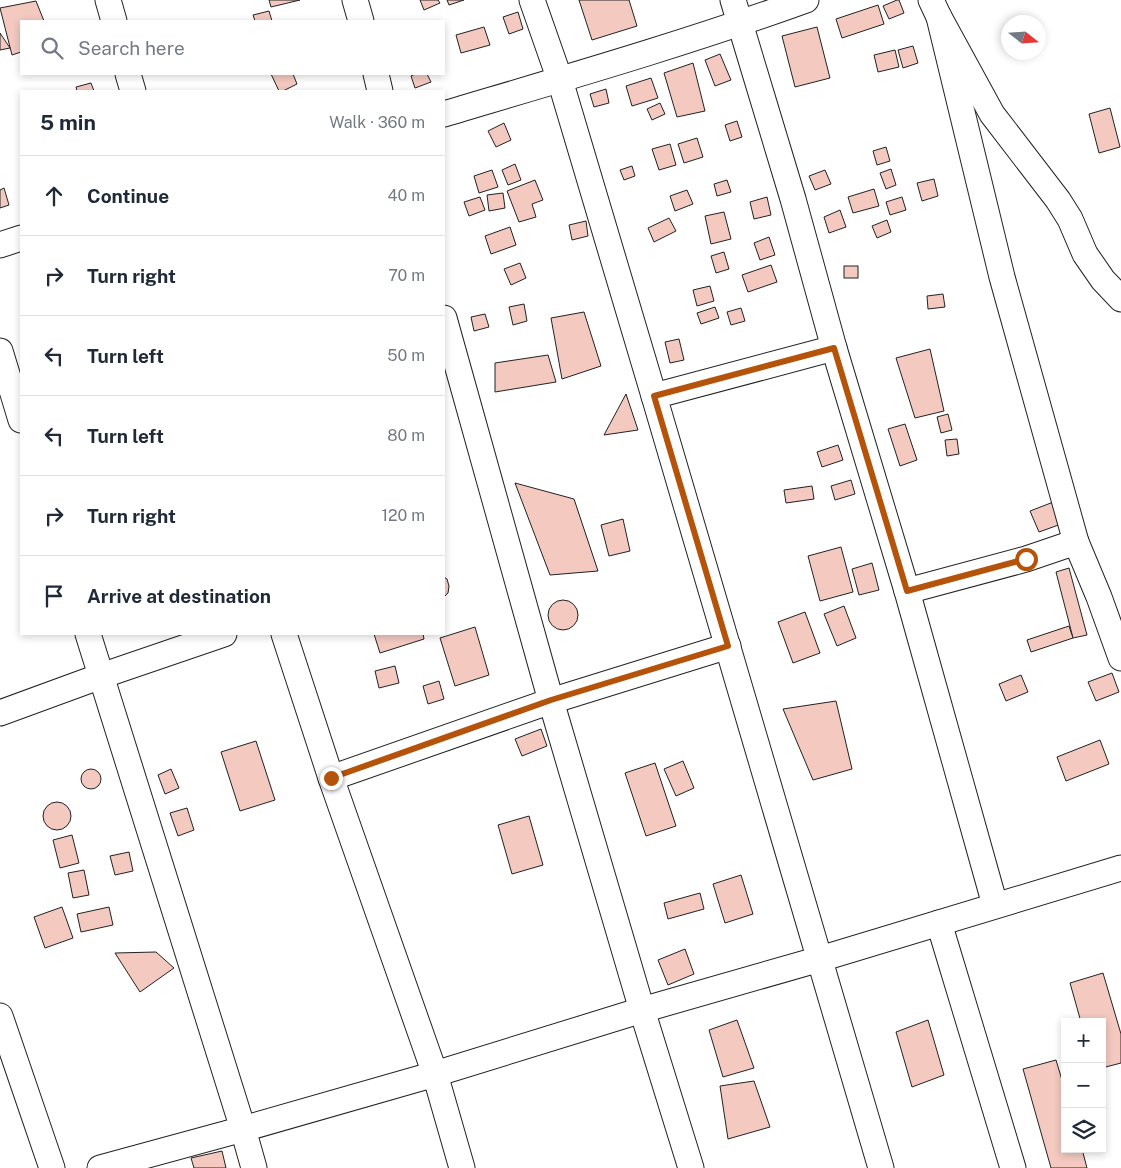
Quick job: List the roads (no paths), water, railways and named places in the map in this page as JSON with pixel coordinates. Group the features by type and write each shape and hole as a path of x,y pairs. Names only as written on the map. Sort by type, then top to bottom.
{"street":[{"path":"108,0 114,20"},
{"path":"355,0 361,20"},
{"path":"532,0 560,80 881,1168"},
{"path":"733,0 907,591 994,905"},
{"path":"445,114 741,24 806,0"},
{"path":"935,9 992,114 1058,200 1070,219 1085,254 1103,280 1121,299"},
{"path":"935,9 1002,277 1076,542 1121,658"},
{"path":"128,75 133,90"},
{"path":"376,75 380,90"},
{"path":"0,245 20,238"},
{"path":"445,322 551,700 642,1010 691,1168"},
{"path":"654,396 834,348"},
{"path":"0,351 20,417"},
{"path":"907,591 1026,559 1076,542"},
{"path":"88,635 254,1168"},
{"path":"0,713 221,635"},
{"path":"284,635 331,778 435,1074 462,1168"},
{"path":"331,778 551,700 728,646"},
{"path":"100,1168 435,1074 642,1010 820,959 1121,868"},
{"path":"939,923 1013,1168"},
{"path":"0,1016 52,1168"}]}
